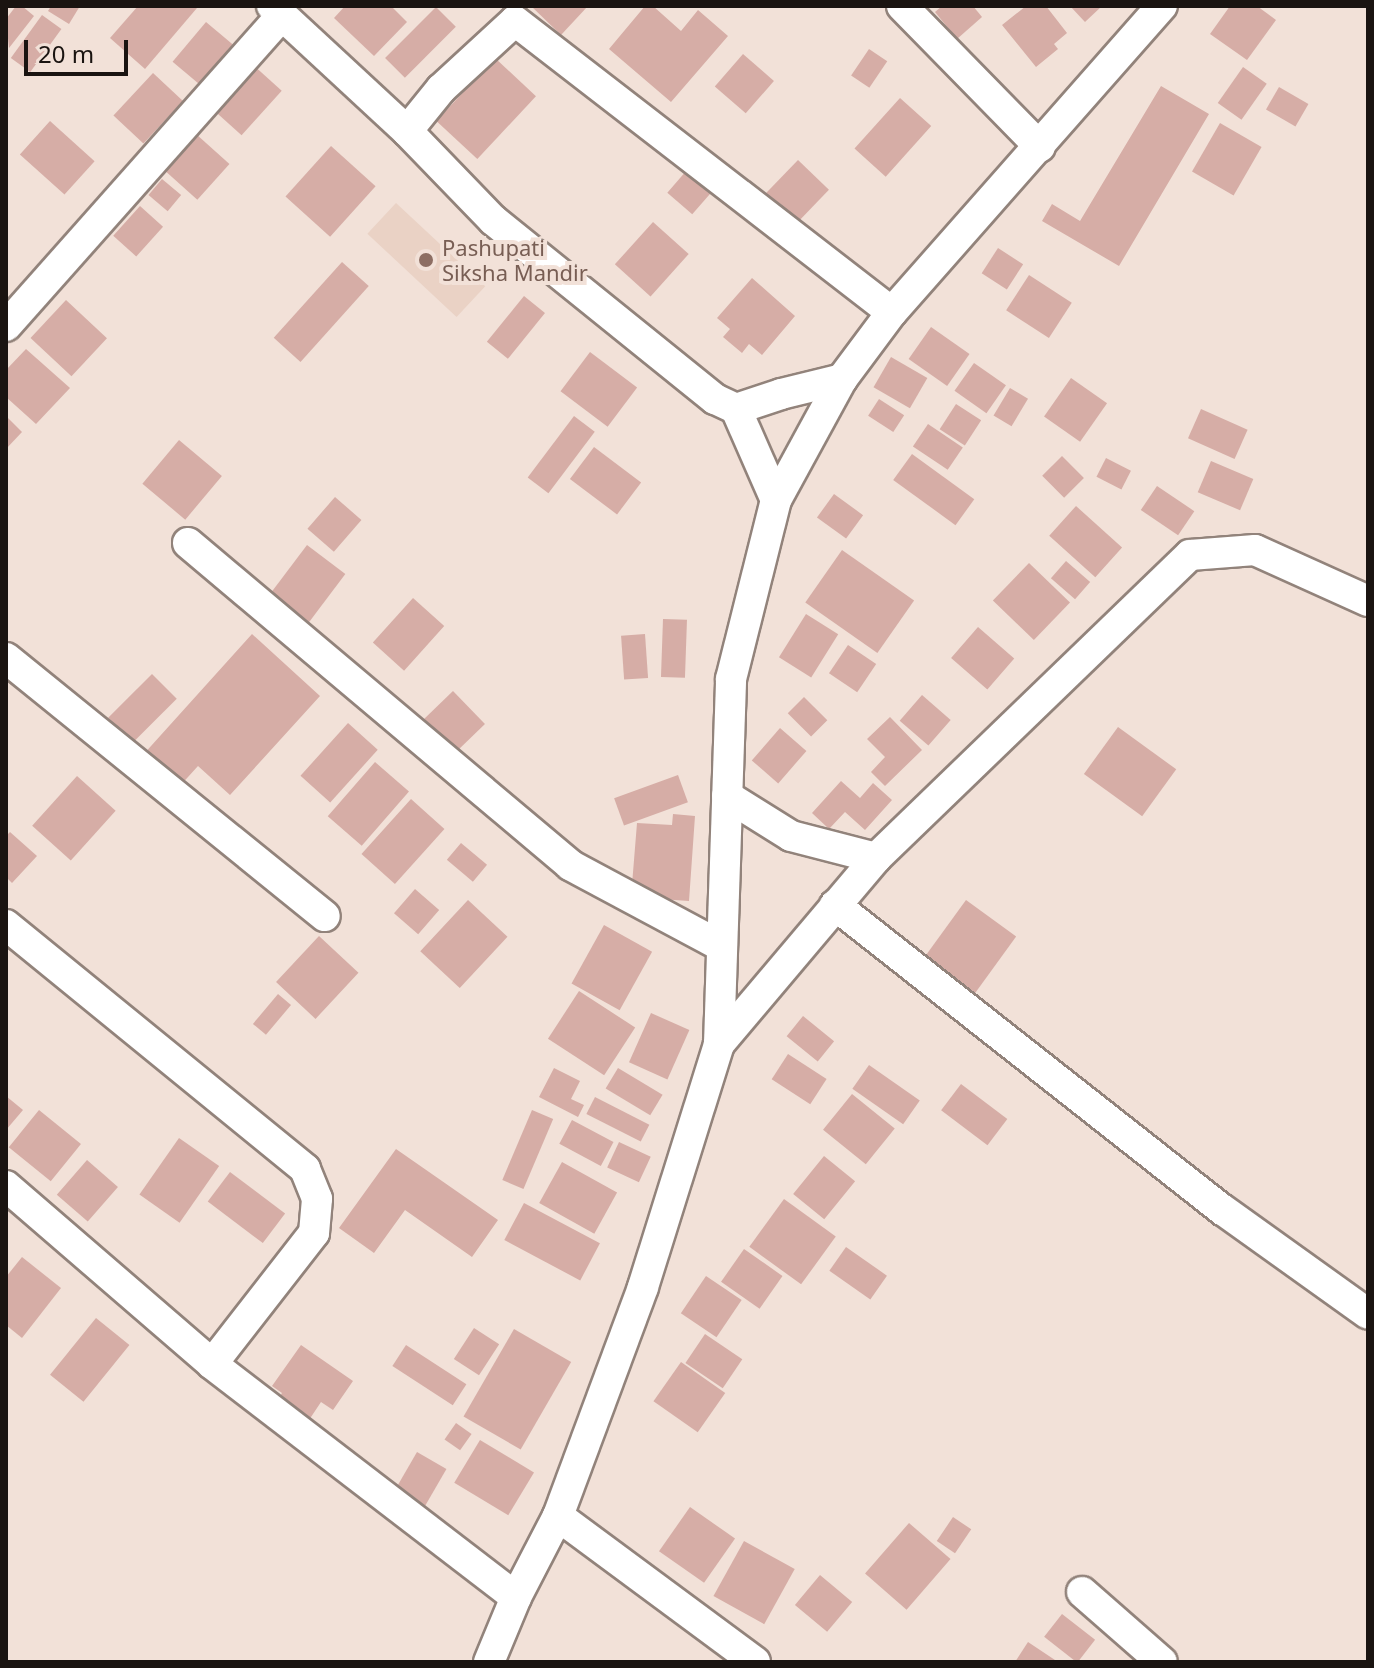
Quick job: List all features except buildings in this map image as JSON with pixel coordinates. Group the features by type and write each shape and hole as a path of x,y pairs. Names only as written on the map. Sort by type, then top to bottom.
{"street":[{"path":"902,6 1040,147"},
{"path":"489,1662 516,1597 558,1516 643,1287 719,1044 731,679 776,500 842,379 892,312 1162,6"},
{"path":"6,326 276,11 407,131 493,220 715,399 736,409 776,500"},
{"path":"407,131 441,89 515,21 892,312"},
{"path":"736,409 842,379"},
{"path":"188,543 570,865 721,946"},
{"path":"719,1044 876,858 1190,555 1255,550 1368,601"},
{"path":"6,658 325,916"},
{"path":"727,796 791,836 876,858"},
{"path":"835,905 1223,1210 1368,1314"},
{"path":"6,925 305,1169 317,1199 314,1233 212,1364"},
{"path":"6,1186 212,1364 516,1597"},
{"path":"558,1516 755,1662"},
{"path":"1082,1592 1162,1662"}],"shaded area":[{"name":"Pashupati Siksha Mandir","path":"396,203 485,286 457,317 367,234"}],"place":[{"name":"Pashupati Siksha Mandir","path":"426,260"}]}
